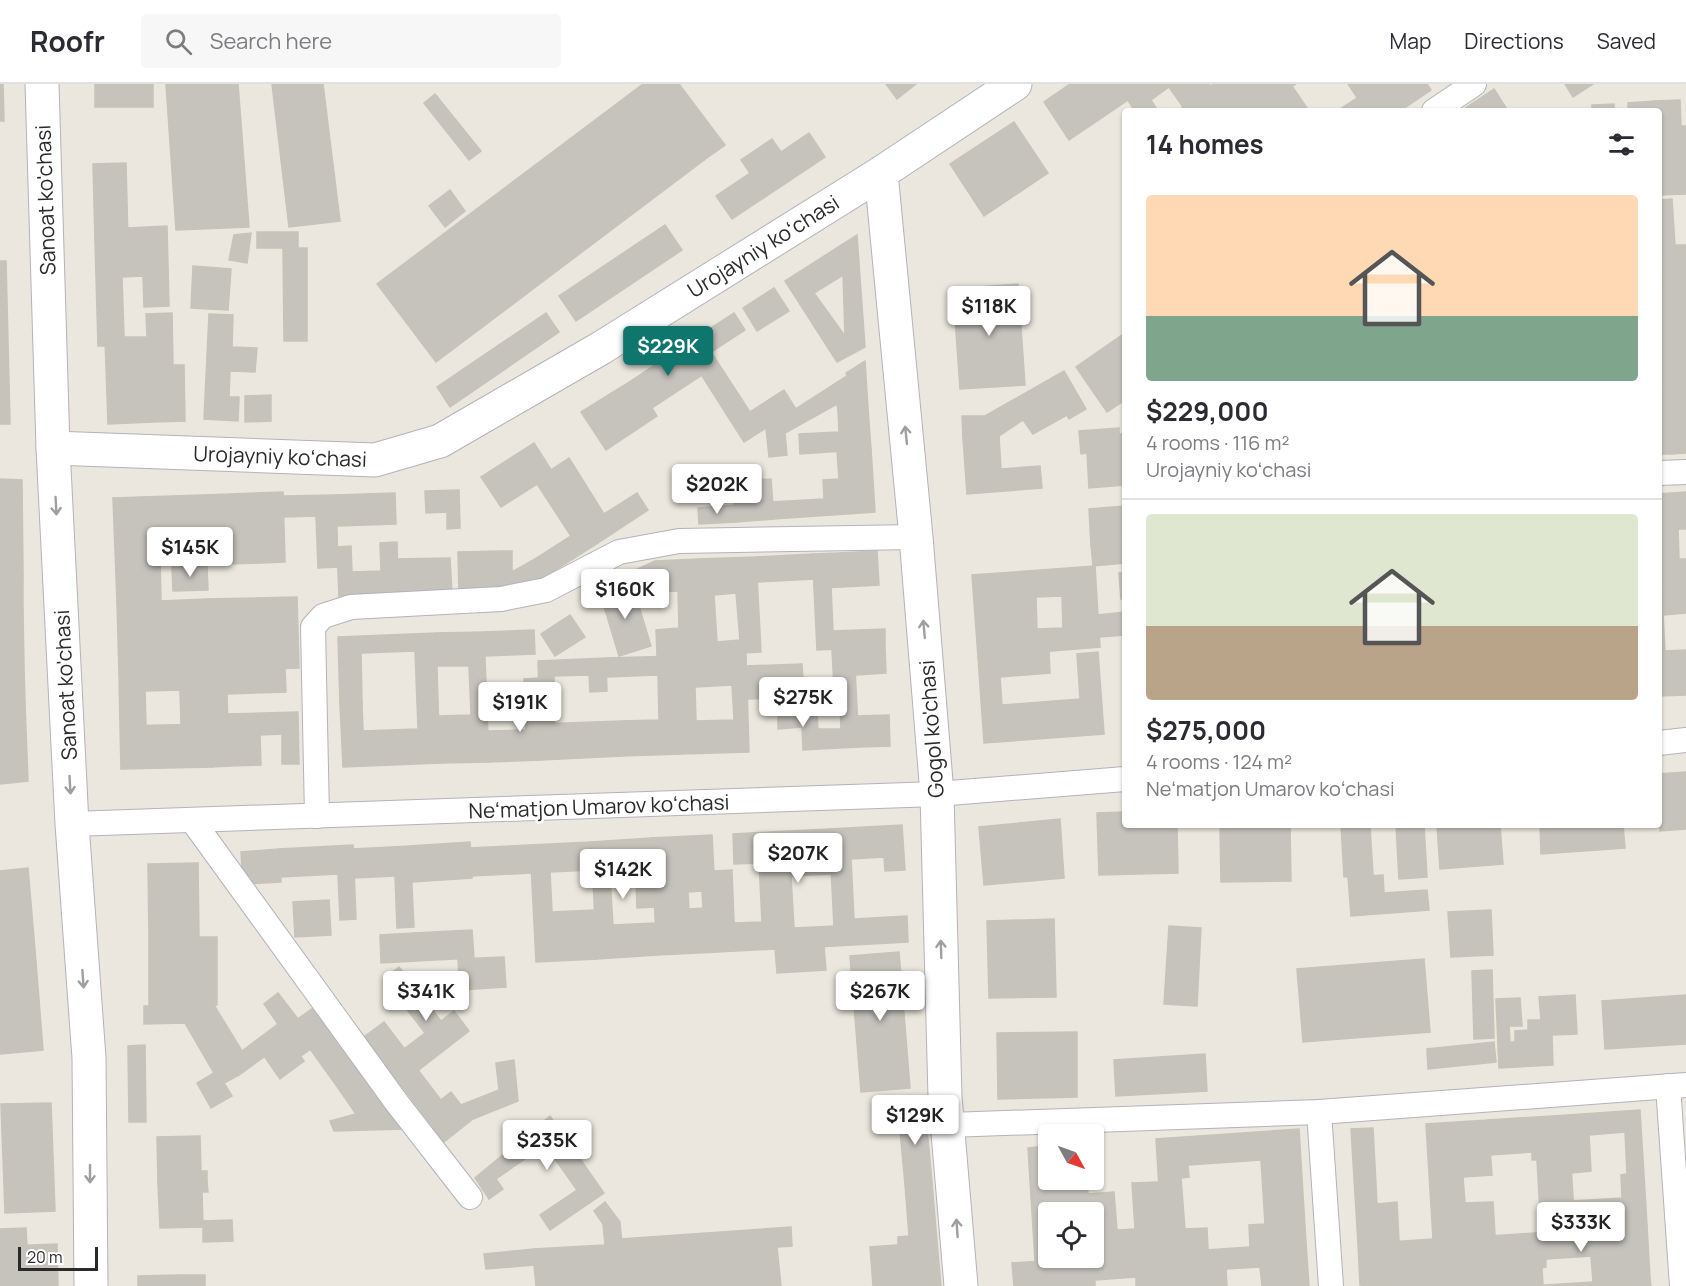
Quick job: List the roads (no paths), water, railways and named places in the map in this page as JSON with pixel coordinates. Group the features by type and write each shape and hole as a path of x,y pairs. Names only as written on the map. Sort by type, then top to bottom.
{"main road":[{"name":"Sanoat ko'chasi","path":"42,84 53,448 72,824 89,1058 91,1286"},
{"name":"Urоjayniy koʻchasi","path":"53,448 375,460 440,441 601,348 881,173 1015,84"},
{"name":"Gogol ko'chasi","path":"881,173 916,537 937,794 945,1097 962,1286"}],"street":[{"path":"1438,108 1474,84"},
{"path":"1662,473 1686,472"},
{"path":"317,816 313,627 323,616 351,608 501,599 546,590 619,552 679,541 916,537"},
{"path":"1662,743 1686,740"},
{"name":"Neʻmatjon Umarov koʻchasi","path":"72,824 937,794 1122,779"},
{"path":"192,820 397,1103 470,1197"},
{"path":"949,1125 1319,1112 1677,1085 1682,1286"},
{"path":"1319,1112 1331,1286"}]}
